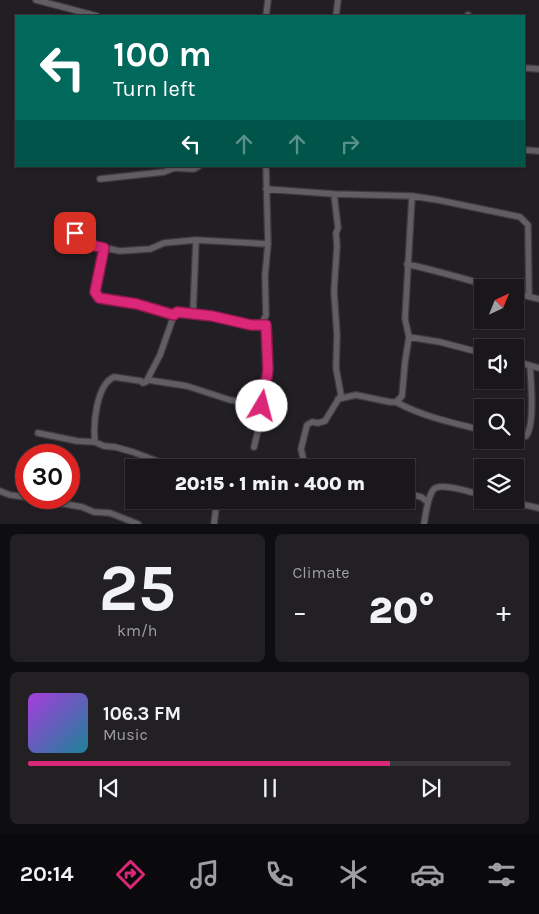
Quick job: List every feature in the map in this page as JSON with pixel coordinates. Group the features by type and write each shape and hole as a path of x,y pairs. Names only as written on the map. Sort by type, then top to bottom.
{"street":[{"path":"36,0 93,15"},
{"path":"266,15 268,0"},
{"path":"336,15 338,0"},
{"path":"525,68 539,69"},
{"path":"525,150 539,151"},
{"path":"100,179 164,172 174,168 194,169 197,167"},
{"path":"261,325 266,315 265,276 268,244 266,167"},
{"path":"266,189 334,194 412,196 520,217 528,225 529,296"},
{"path":"302,459 301,449 307,425 312,422 325,421 340,395 336,368 337,335 334,291 336,233 338,228 334,194"},
{"path":"396,402 402,396 404,362 409,337 404,319 406,264 412,196"},
{"path":"75,233 95,246 120,251 150,249 164,243 196,240 268,244"},
{"path":"193,314 196,240"},
{"path":"104,248 95,292 97,297 174,315"},
{"path":"406,264 444,272 474,282"},
{"path":"524,295 539,299"},
{"path":"95,442 94,429 102,389 111,378 118,377 143,383 148,380 160,355 174,315 177,312 251,325 266,325 268,370 261,418 254,447"},
{"path":"409,337 433,340 474,351"},
{"path":"524,364 539,368"},
{"path":"524,436 529,433 532,405 530,366"},
{"path":"148,380 187,386 230,400 262,406"},
{"path":"338,399 356,395 396,402 414,412 474,428"},
{"path":"38,433 78,441 95,442 152,459"},
{"path":"424,524 428,502 433,490 440,486 446,486 474,493"},
{"path":"0,491 15,496"},
{"path":"415,496 428,502"},
{"path":"524,505 539,508"},
{"path":"80,507 94,512 110,513 138,524"},
{"path":"214,524 216,509"}],"route":[{"path":"75,233 95,246 104,248 95,292 99,298 137,304 174,315 177,312 181,314 212,316 251,325 266,325 268,370 262,406"}]}
